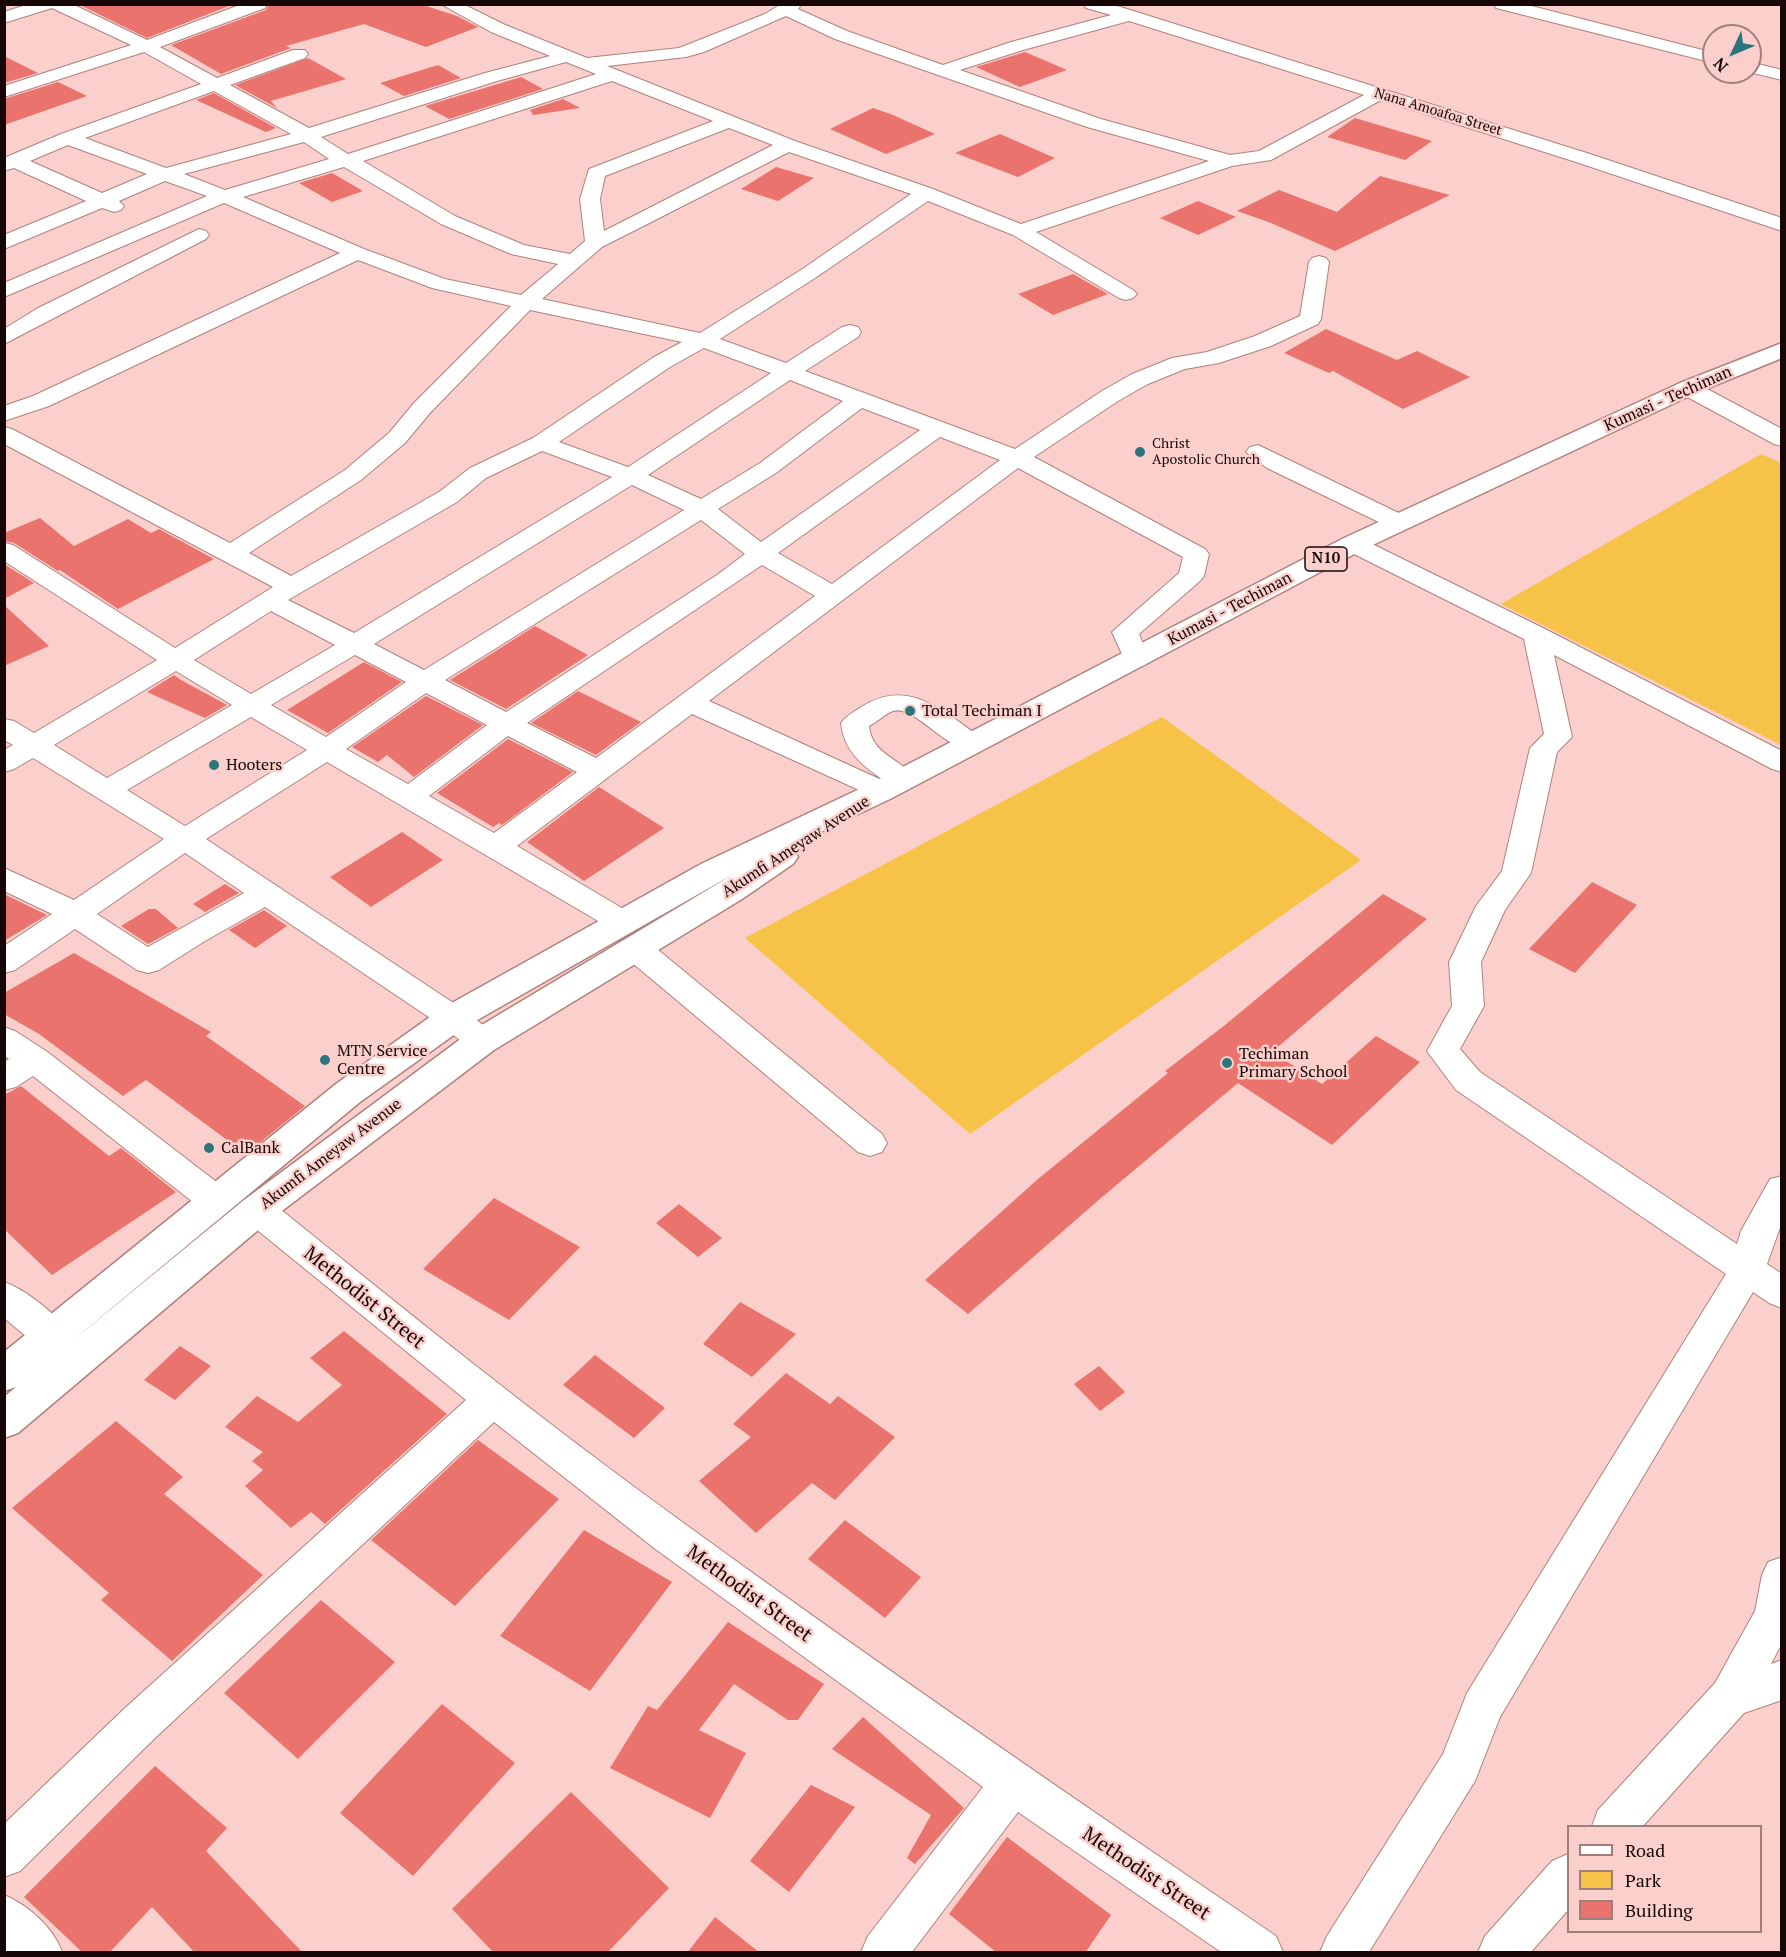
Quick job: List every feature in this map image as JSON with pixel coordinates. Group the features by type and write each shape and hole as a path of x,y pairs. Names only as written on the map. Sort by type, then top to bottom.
{"highway":[{"name":"Kumasi - Techiman","path":"891,786 1353,544 1688,388 1782,350"},
{"name":"Akumfi Ameyaw Avenue","path":"4,1374 348,1093 453,1018 628,935 731,891 891,786"},
{"name":"Akumfi Ameyaw Avenue","path":"4,1421 257,1210 354,1135 628,935"}],"street":[{"path":"4,18 48,4"},
{"path":"57,4 146,46 307,135 344,160 375,175 448,220 518,250 573,261"},
{"path":"203,4 227,16"},
{"path":"4,92 146,46 260,4"},
{"path":"457,9 485,4"},
{"name":"Nana Amoafoa Street","path":"1092,4 1583,158 1782,225"},
{"path":"1502,4 1702,55"},
{"path":"4,243 164,174 307,135 491,77 578,59 680,53 771,18 784,6 841,34 1094,123 1229,161"},
{"path":"457,9 788,145 926,193 1020,231 1126,294"},
{"path":"944,70 1017,46 1128,16"},
{"path":"12,159 299,54"},
{"path":"1762,70 1782,75"},
{"path":"8,286 224,196 615,74"},
{"path":"1020,231 1229,161 1264,156 1379,94"},
{"path":"596,243 590,199 596,173 730,120"},
{"path":"68,138 224,196 357,253 439,284 704,340 1017,458 1197,554 1191,576 1125,632 1136,659"},
{"path":"230,554 353,475 397,438 422,408 525,303 596,243 788,145"},
{"path":"12,159 101,201 159,224"},
{"path":"4,763 175,660 280,593 448,497 478,473 541,443 662,362 704,340 808,274 926,193"},
{"path":"4,338 45,313 199,235"},
{"path":"4,414 41,401 357,253"},
{"path":"497,846 1017,458 1110,396 1140,379 1180,363 1210,358 1263,341 1310,319 1319,262"},
{"path":"105,791 355,645 629,477 850,332"},
{"path":"1688,388 1782,439"},
{"path":"4,962 185,839 326,750 425,681 768,468 861,398"},
{"path":"410,797 506,724 726,580 824,507 939,427"},
{"path":"4,434 176,523 230,554 280,593 355,645 598,771"},
{"path":"541,443 629,477 702,509 761,554 834,596"},
{"path":"1258,452 1275,463 1398,522"},
{"path":"1353,544 1536,635 1782,763"},
{"path":"4,550 175,660 326,750 497,846 628,935 870,1143"},
{"path":"1536,635 1558,737 1544,748 1516,873 1491,906 1465,962 1468,1006 1443,1051 1468,1081 1782,1293"},
{"path":"891,786 857,742 855,723 892,702 915,707 971,744"},
{"path":"690,703 891,786"},
{"path":"4,727 185,839 453,1018 483,1041"},
{"path":"4,878 68,909 73,915 148,962 194,933 265,894"},
{"path":"4,1039 34,1059 215,1200"},
{"path":"4,1078 34,1059"},
{"path":"1342,1953 1460,1766 1482,1707 1747,1271 1759,1231 1782,1189"},
{"name":"Methodist Street","path":"257,1210 492,1400 668,1535 1013,1783 1260,1953"},
{"path":"4,1297 52,1336"},
{"path":"4,1855 139,1724 316,1564 492,1400"},
{"path":"1616,1825 1730,1697 1775,1615 1782,1575"},
{"path":"1730,1697 1782,1680"},
{"path":"884,1953 1013,1783"},
{"path":"1501,1953 1567,1879"},
{"path":"4,1918 39,1953"}],"green space":[{"path":"1761,454 1781,463 1781,745 1501,604"},
{"path":"1162,717 1361,860 970,1134 745,938"}],"building":[{"path":"78,4 234,4 147,38"},
{"path":"269,4 420,4 457,16 478,27 426,47 364,24 286,46 291,48 221,74 171,45 266,10"},
{"path":"1025,52 1067,70 1020,87 976,67"},
{"path":"4,56 38,73 4,83"},
{"path":"308,58 346,79 271,101 277,108 235,85"},
{"path":"438,65 461,78 404,96 380,83"},
{"path":"521,77 543,89 449,119 425,106"},
{"path":"58,82 87,96 4,125 4,99"},
{"path":"214,93 276,128 266,132 196,100"},
{"path":"563,99 580,108 533,115 530,110"},
{"path":"873,108 935,134 886,154 830,129"},
{"path":"1355,118 1432,141 1405,160 1327,137"},
{"path":"1000,134 1055,158 1018,177 955,153"},
{"path":"776,167 814,178 778,201 741,189"},
{"path":"332,173 363,191 332,202 299,183"},
{"path":"1380,176 1450,195 1335,251 1237,211 1279,190 1337,212"},
{"path":"1198,201 1236,217 1198,235 1160,218"},
{"path":"1073,274 1108,294 1053,315 1018,294"},
{"path":"1326,329 1397,360 1417,351 1470,377 1403,409 1333,371 1329,373 1284,353"},
{"path":"40,518 74,546 128,519 151,533 159,529 214,559 118,609 60,570 58,571 14,543 4,541 4,533"},
{"path":"4,564 34,583 4,599"},
{"path":"4,605 49,646 4,666"},
{"path":"535,626 588,655 506,709 450,680"},
{"path":"364,662 402,682 328,733 287,710"},
{"path":"174,675 227,705 205,718 147,692"},
{"path":"578,691 641,722 596,755 531,723"},
{"path":"426,696 483,725 414,777 387,755 378,762 352,747"},
{"path":"508,739 573,772 502,825 499,823 493,827 437,793"},
{"path":"599,787 664,828 584,881 527,842"},
{"path":"402,832 443,860 371,907 330,877"},
{"path":"1592,882 1637,905 1575,973 1529,949"},
{"path":"225,884 239,893 205,912 193,904"},
{"path":"4,894 47,915 4,941"},
{"path":"1383,894 1427,919 1272,1052 1322,1084 1376,1036 1420,1062 1332,1145 1238,1083 968,1314 925,1280 1038,1179 1168,1073 1165,1071 1225,1025"},
{"path":"149,909 156,909 178,928 148,944 121,926"},
{"path":"264,910 287,926 255,948 229,930"},
{"path":"74,953 211,1032 206,1036 305,1106 246,1154 146,1080 123,1096 39,1034 4,1014 4,993"},
{"path":"21,1086 109,1156 121,1148 176,1192 52,1275 4,1229 4,1095"},
{"path":"494,1198 580,1247 509,1320 423,1269"},
{"path":"679,1204 722,1238 698,1257 656,1223"},
{"path":"740,1302 796,1334 752,1377 703,1344"},
{"path":"344,1331 447,1414 325,1524 311,1512 291,1528 245,1486 263,1470 252,1461 263,1452 225,1427 257,1396 298,1422 342,1385 310,1358"},
{"path":"180,1346 211,1366 175,1400 144,1380"},
{"path":"595,1355 665,1408 634,1438 563,1385"},
{"path":"1099,1366 1125,1392 1100,1411 1074,1384"},
{"path":"786,1373 830,1404 838,1396 895,1437 835,1500 812,1483 756,1533 699,1481 751,1437 733,1424"},
{"path":"116,1421 183,1477 164,1494 263,1575 172,1661 101,1600 109,1593 12,1508"},
{"path":"478,1440 559,1499 455,1606 371,1540"},
{"path":"845,1520 921,1577 885,1618 808,1559"},
{"path":"584,1530 672,1582 590,1691 500,1636"},
{"path":"321,1600 395,1662 298,1759 224,1693"},
{"path":"728,1622 824,1684 798,1720 788,1720 734,1684 699,1730 746,1753 710,1818 610,1768 648,1706 657,1710"},
{"path":"442,1704 515,1763 413,1876 340,1813"},
{"path":"863,1717 964,1808 915,1864 907,1858 931,1815 832,1749"},
{"path":"155,1766 227,1828 206,1851 303,1953 195,1953 152,1907 109,1953 83,1953 24,1897"},
{"path":"811,1785 855,1807 789,1892 750,1861"},
{"path":"571,1792 669,1888 607,1953 494,1953 452,1909"},
{"path":"1007,1837 1111,1915 1085,1953 997,1953 949,1914"},
{"path":"715,1917 760,1953 687,1953"}],"place":[{"name":"Christ Apostolic Church","path":"1140,452"},
{"name":"Total Techiman I","path":"910,711"},
{"name":"Hooters","path":"214,765"},
{"name":"MTN Service Centre","path":"325,1060"},
{"name":"Techiman Primary School","path":"1227,1063"},
{"name":"CalBank","path":"209,1148"}]}
